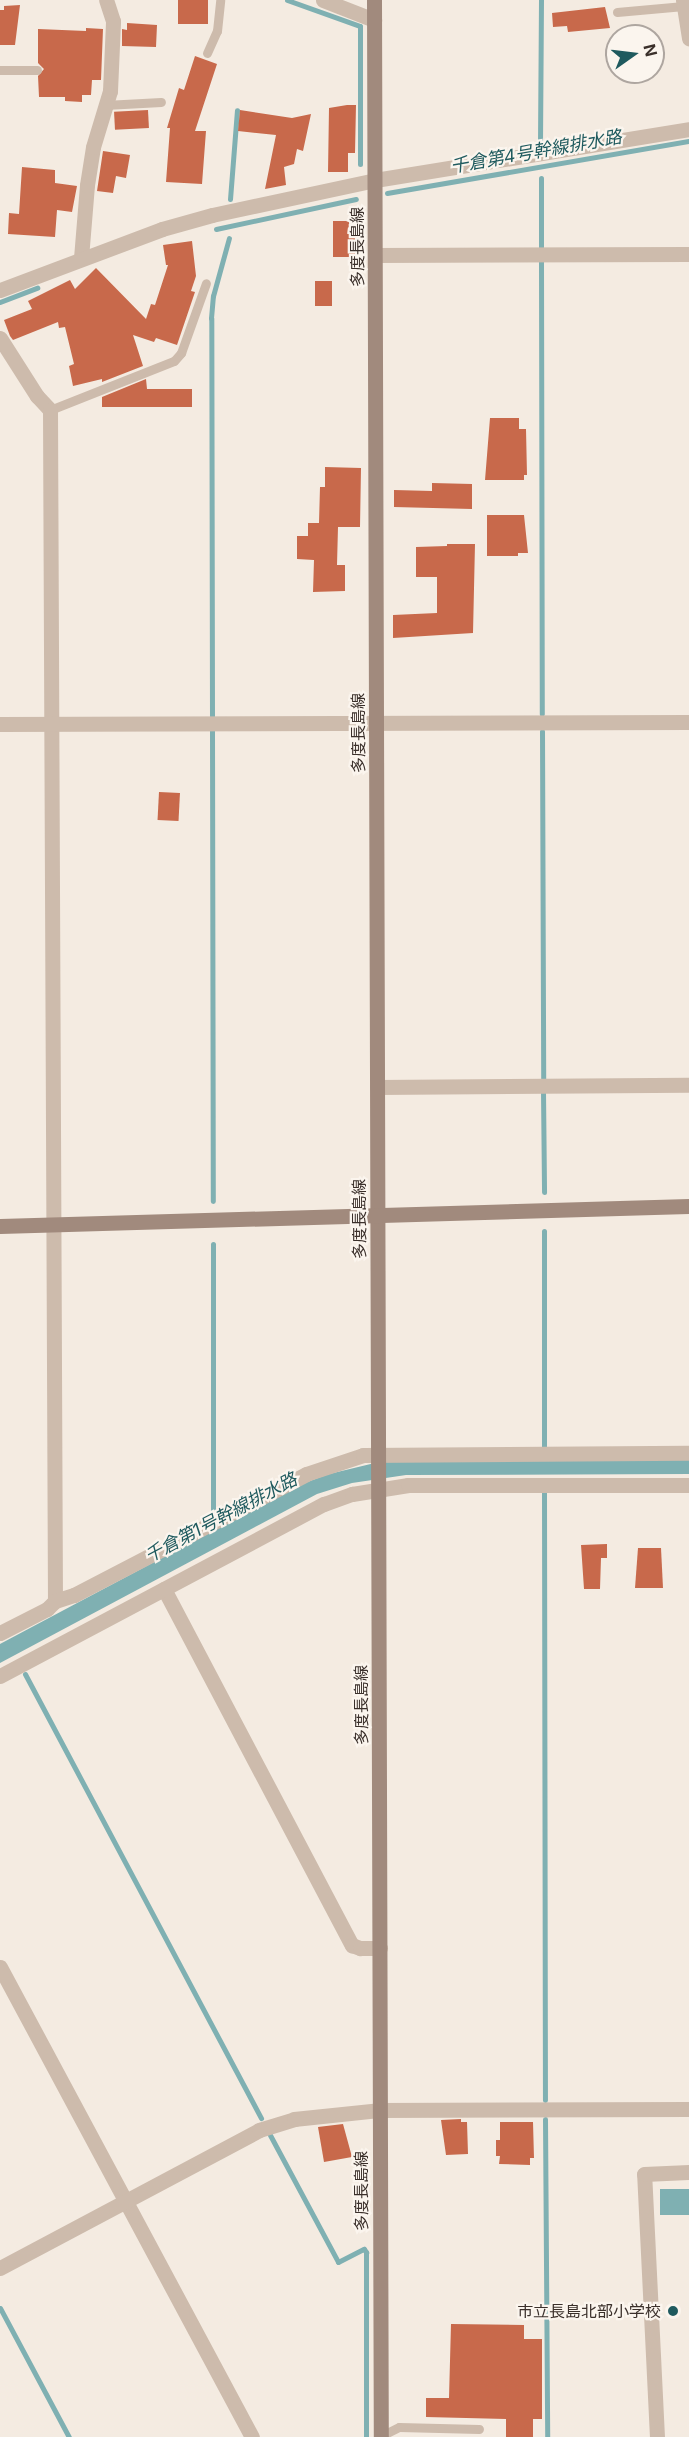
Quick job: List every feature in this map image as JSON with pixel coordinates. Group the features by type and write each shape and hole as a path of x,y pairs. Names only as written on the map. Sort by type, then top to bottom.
{"main road":[{"name":"多度長島線","path":"374,0 381,2436"},
{"path":"0,1226 689,1206"}],"street":[{"path":"81,258 87,185 93,147 110,91 113,21 106,0"},
{"path":"323,0 374,20"},
{"path":"683,3 689,39"},
{"path":"0,290 162,229 212,215 375,180 689,129"},
{"path":"375,255 689,254"},
{"path":"0,338 37,396 50,410 54,1601"},
{"path":"0,724 689,722"},
{"path":"377,1087 689,1085"},
{"path":"0,1633 47,1609 54,1601 74,1595 306,1474 363,1455 689,1453"},
{"path":"0,1676 324,1504 352,1494 378,1487 408,1485 689,1485"},
{"path":"164,1589 352,1945 360,1948 380,1948"},
{"path":"0,1967 252,2437"},
{"path":"0,2268 259,2130 294,2119 379,2110 689,2109"},
{"path":"657,2437 644,2174 689,2172"}],"lane":[{"path":"207,53 217,31 220,0"},
{"path":"617,12 683,3"},
{"path":"0,70 37,70"},
{"path":"105,105 161,102"},
{"path":"50,410 174,362 181,353 206,283"},
{"path":"381,2436 399,2427 479,2429"}],"water":[{"path":"689,1459 689,1474 406,1475 352,1483 317,1494 0,1663 0,1644 299,1485 329,1474 379,1462"},
{"path":"660,2189 689,2189 689,2215 660,2215"}],"building":[{"path":"178,0 208,0 208,24 178,24"},
{"path":"20,5 15,45 0,45 0,10 4,10 4,6"},
{"path":"605,7 609,24 605,24 605,28 568,32 567,26 553,27 552,13"},
{"path":"127,23 157,25 156,47 122,46 122,29 127,30"},
{"path":"86,28 103,29 101,80 92,80 91,95 82,95 82,102 65,101 65,97 39,97 38,76 44,69 38,63 38,29 86,31"},
{"path":"195,56 217,64 195,131 206,131 202,184 166,182 170,128 167,128 179,88 184,90"},
{"path":"356,105 355,153 348,153 348,172 328,172 329,108"},
{"path":"148,110 149,128 115,130 114,112"},
{"path":"240,110 292,118 311,114 303,151 297,149 294,164 284,167 286,185 265,189 276,135 238,131"},
{"path":"103,151 130,155 126,178 116,176 113,193 97,191"},
{"path":"22,167 55,170 55,183 77,186 72,212 57,210 55,237 8,234 9,213 19,214"},
{"path":"333,221 349,221 349,227 355,227 355,257 333,257"},
{"path":"192,241 196,276 191,291 195,292 177,345 156,338 154,342 133,335 143,366 102,382 102,379 73,386 69,366 74,364 65,327 59,328 58,322 13,340 10,336 4,320 32,309 28,301 70,280 75,289 96,268 146,319 151,304 155,305 168,265 166,265 163,245"},
{"path":"315,281 332,281 332,306 315,306"},
{"path":"146,379 147,389 192,389 192,407 102,407 102,397"},
{"path":"490,418 519,418 519,429 526,429 527,475 524,475 524,480 485,480"},
{"path":"325,467 361,468 360,527 338,527 337,565 345,565 345,591 313,592 314,560 297,559 297,536 308,536 308,523 319,523 320,487 325,487"},
{"path":"432,483 472,484 472,509 394,507 394,490 432,491"},
{"path":"487,515 524,515 528,553 518,553 518,556 487,556"},
{"path":"447,544 475,544 473,633 393,638 393,615 437,613 437,577 416,577 416,547 447,546"},
{"path":"159,792 180,793 179,821 158,820"},
{"path":"607,1544 607,1558 601,1558 600,1589 584,1589 581,1545"},
{"path":"638,1548 661,1548 663,1588 635,1588"},
{"path":"461,2119 461,2122 467,2122 468,2154 446,2155 441,2120"},
{"path":"500,2122 533,2122 534,2158 530,2158 530,2165 499,2164 500,2156 496,2156 496,2140 500,2140"},
{"path":"343,2124 352,2157 324,2162 318,2127"},
{"path":"451,2324 524,2325 524,2339 542,2339 542,2419 533,2419 533,2437 506,2437 506,2419 426,2417 426,2398 449,2398"}],"waterway":[{"path":"287,0 360,26 360,164"},
{"path":"540,143 541,0"},
{"path":"230,199 237,110"},
{"name":"千倉第4号幹線排水路","path":"387,193 689,141"},
{"path":"541,178 541,247"},
{"name":"千倉第4号幹線排水路","path":"216,229 356,199"},
{"path":"212,716 211,318 213,296 229,238"},
{"path":"541,261 542,714"},
{"name":"千倉第4号幹線排水路","path":"0,302 37,288"},
{"path":"212,730 213,1201"},
{"path":"542,731 543,1080"},
{"path":"543,1091 544,1192"},
{"path":"544,1231 544,1446"},
{"name":"千倉第1号幹線排水路","path":"213,1244 213,1511"},
{"path":"544,1492 545,2100"},
{"path":"25,1674 261,2118"},
{"path":"545,2119 547,2437"},
{"path":"270,2135 338,2262 364,2249 366,2252 366,2437"},
{"path":"0,2308 69,2437"}],"place":[{"name":"市立長島北部小学校","path":"673,2311"}]}
